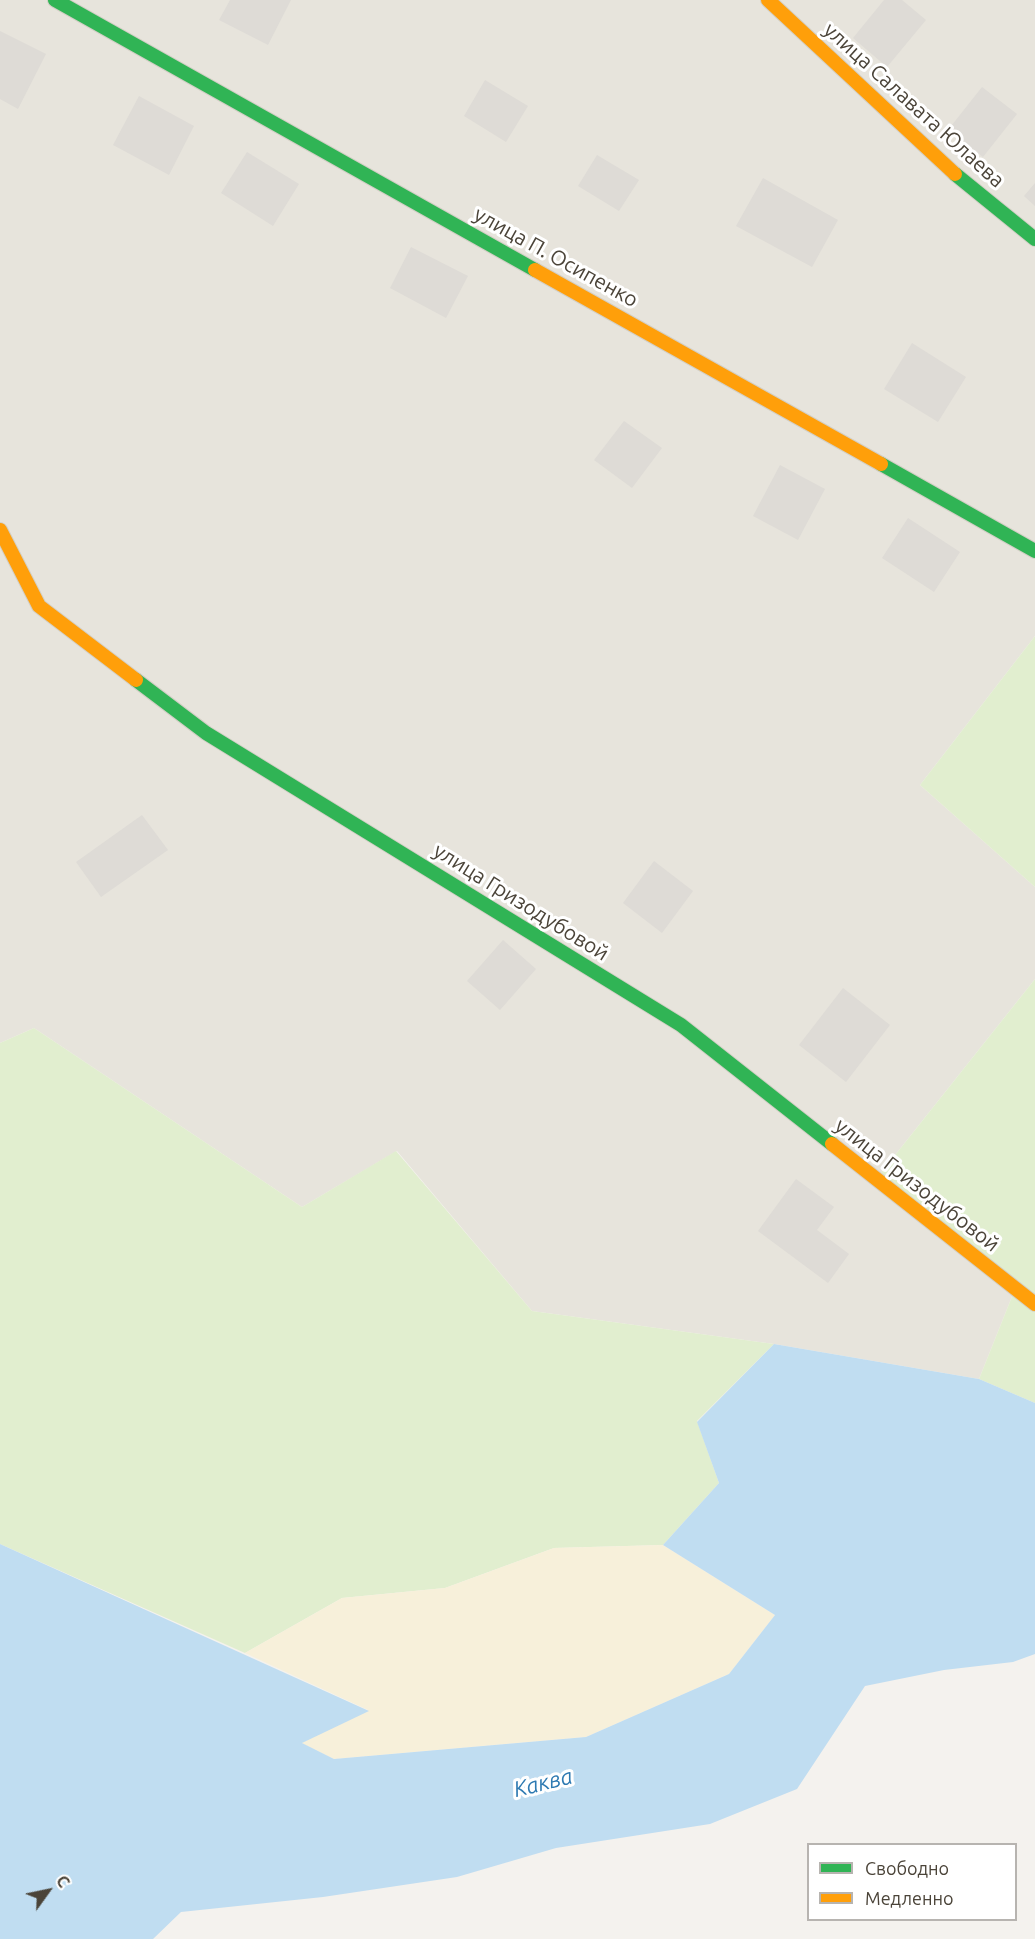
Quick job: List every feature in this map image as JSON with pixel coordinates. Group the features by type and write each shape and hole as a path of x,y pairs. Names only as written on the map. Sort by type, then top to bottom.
{"street":[{"name":"улица П. Осипенко","path":"56,0 1035,551"},
{"name":"улица Салавата Юлаева","path":"768,0 954,174 1035,239"},
{"name":"улица Гризодубовой","path":"0,530 39,606 206,733 681,1025 1035,1304"}],"shaded area":[{"path":"0,0 1035,0 1035,636 920,785 1035,887 1035,979 876,1179 1015,1289 979,1379 774,1344 532,1311 397,1151 302,1207 34,1028 0,1043"}],"green space":[{"path":"1035,636 1035,887 920,785"},
{"path":"1035,979 1035,1403 979,1379 1015,1289 876,1179"},
{"path":"34,1028 302,1207 396,1151 532,1311 774,1344 697,1421 719,1483 663,1545 554,1548 445,1588 342,1598 245,1653 0,1544 0,1043"}],"sand":[{"path":"663,1545 775,1615 729,1674 586,1737 334,1759 301,1743 368,1710 245,1653 342,1598 445,1588 554,1548"}],"water":[{"name":"Каква","path":"774,1344 979,1379 1035,1403 1035,1654 1013,1662 944,1670 865,1686 797,1789 710,1824 556,1848 457,1877 323,1897 181,1912 153,1939 0,1939 0,1544 369,1711 302,1743 334,1759 586,1737 729,1674 775,1615 663,1545 719,1483 697,1422"}],"building":[{"path":"230,0 291,0 268,45 219,20"},
{"path":"884,0 902,0 926,20 887,67 853,38"},
{"path":"0,31 46,54 18,109 0,99"},
{"path":"485,80 528,106 506,142 464,116"},
{"path":"982,87 1017,114 983,157 948,130"},
{"path":"139,96 194,126 169,175 113,145"},
{"path":"247,152 299,184 273,226 221,193"},
{"path":"597,155 639,180 619,211 578,186"},
{"path":"763,178 838,220 812,267 736,226"},
{"path":"1035,183 1035,206 1024,196"},
{"path":"411,247 468,276 446,318 390,288"},
{"path":"912,343 966,377 938,422 884,389"},
{"path":"624,421 662,448 632,488 594,460"},
{"path":"780,465 825,489 798,540 753,516"},
{"path":"908,518 960,552 934,592 882,558"},
{"path":"142,815 168,850 101,897 76,862"},
{"path":"654,861 693,891 662,933 623,903"},
{"path":"503,940 536,969 500,1010 467,981"},
{"path":"843,988 890,1025 846,1082 799,1045"},
{"path":"796,1179 834,1207 817,1230 849,1254 828,1283 758,1231"}],"traffic: fast":[{"path":"55,0 535,270"},
{"path":"955,174 1035,239"},
{"path":"881,464 1035,551"},
{"path":"136,680 206,733 681,1025 832,1144"}],"traffic: slow":[{"path":"768,0 955,174"},
{"path":"535,270 881,464"},
{"path":"0,530 39,606 136,680"},
{"path":"832,1144 1035,1304"}]}
